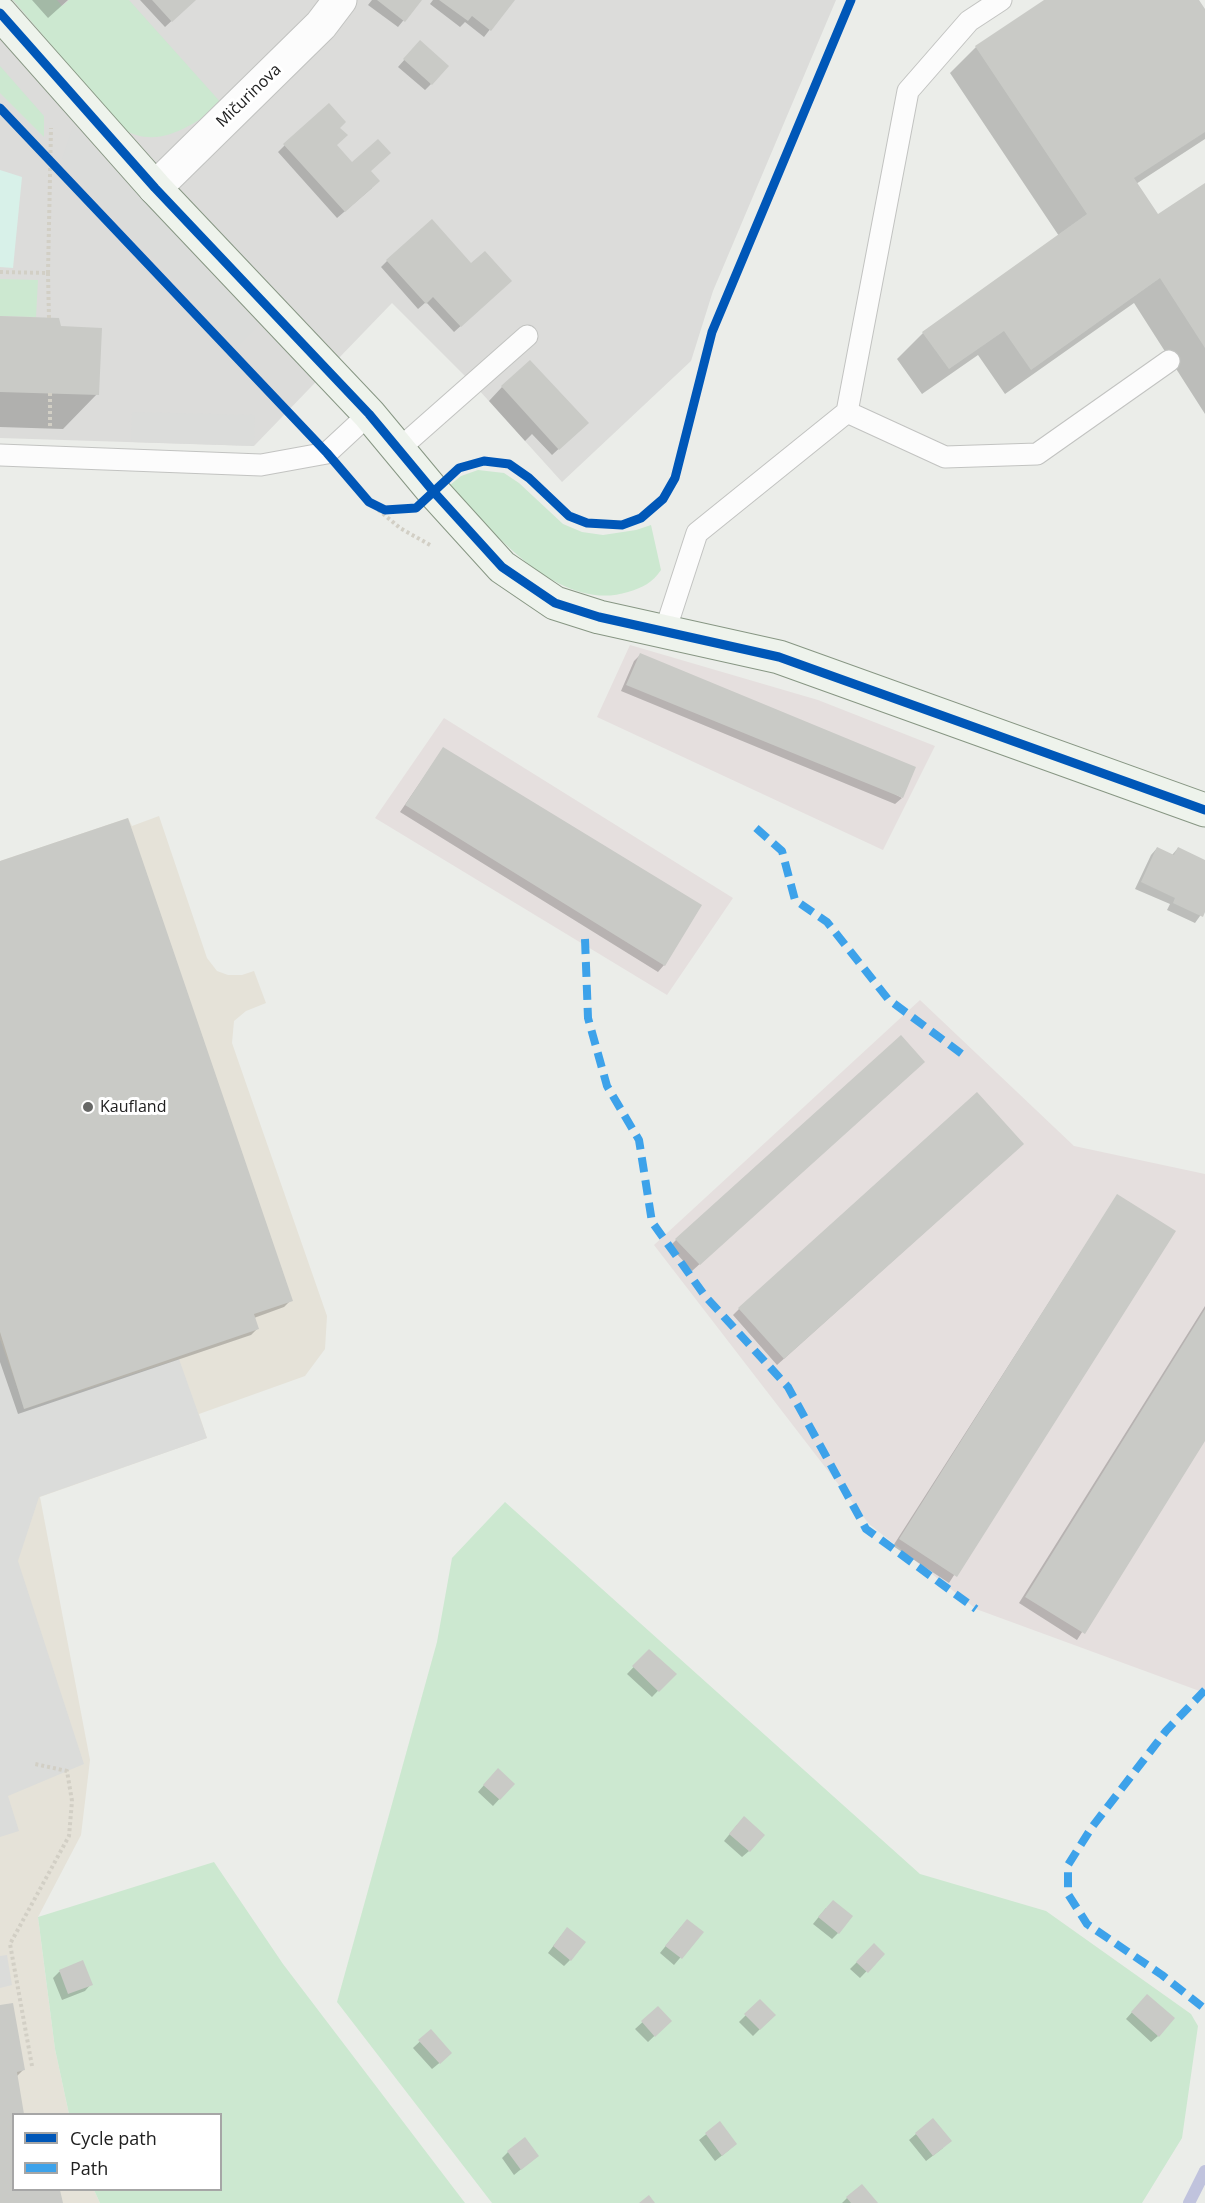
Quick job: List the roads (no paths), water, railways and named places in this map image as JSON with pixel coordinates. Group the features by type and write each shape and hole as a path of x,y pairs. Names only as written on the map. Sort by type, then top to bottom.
{"street":[{"name":"Mičurinova","path":"155,188 321,25 340,0"},
{"path":"0,13 155,188 369,414 433,491 502,567 555,603 599,617 779,657 1205,810"}],"lane":[{"path":"665,632 697,533 847,412 908,91 969,21 1001,0"},
{"path":"399,449 527,336"},
{"path":"847,412 945,457 1037,454 1169,361"},
{"path":"0,455 261,465 327,453 369,414"}],"waterway":[{"path":"1189,2203 1205,2171"}],"place":[{"name":"Kaufland","path":"88,1107"}]}
